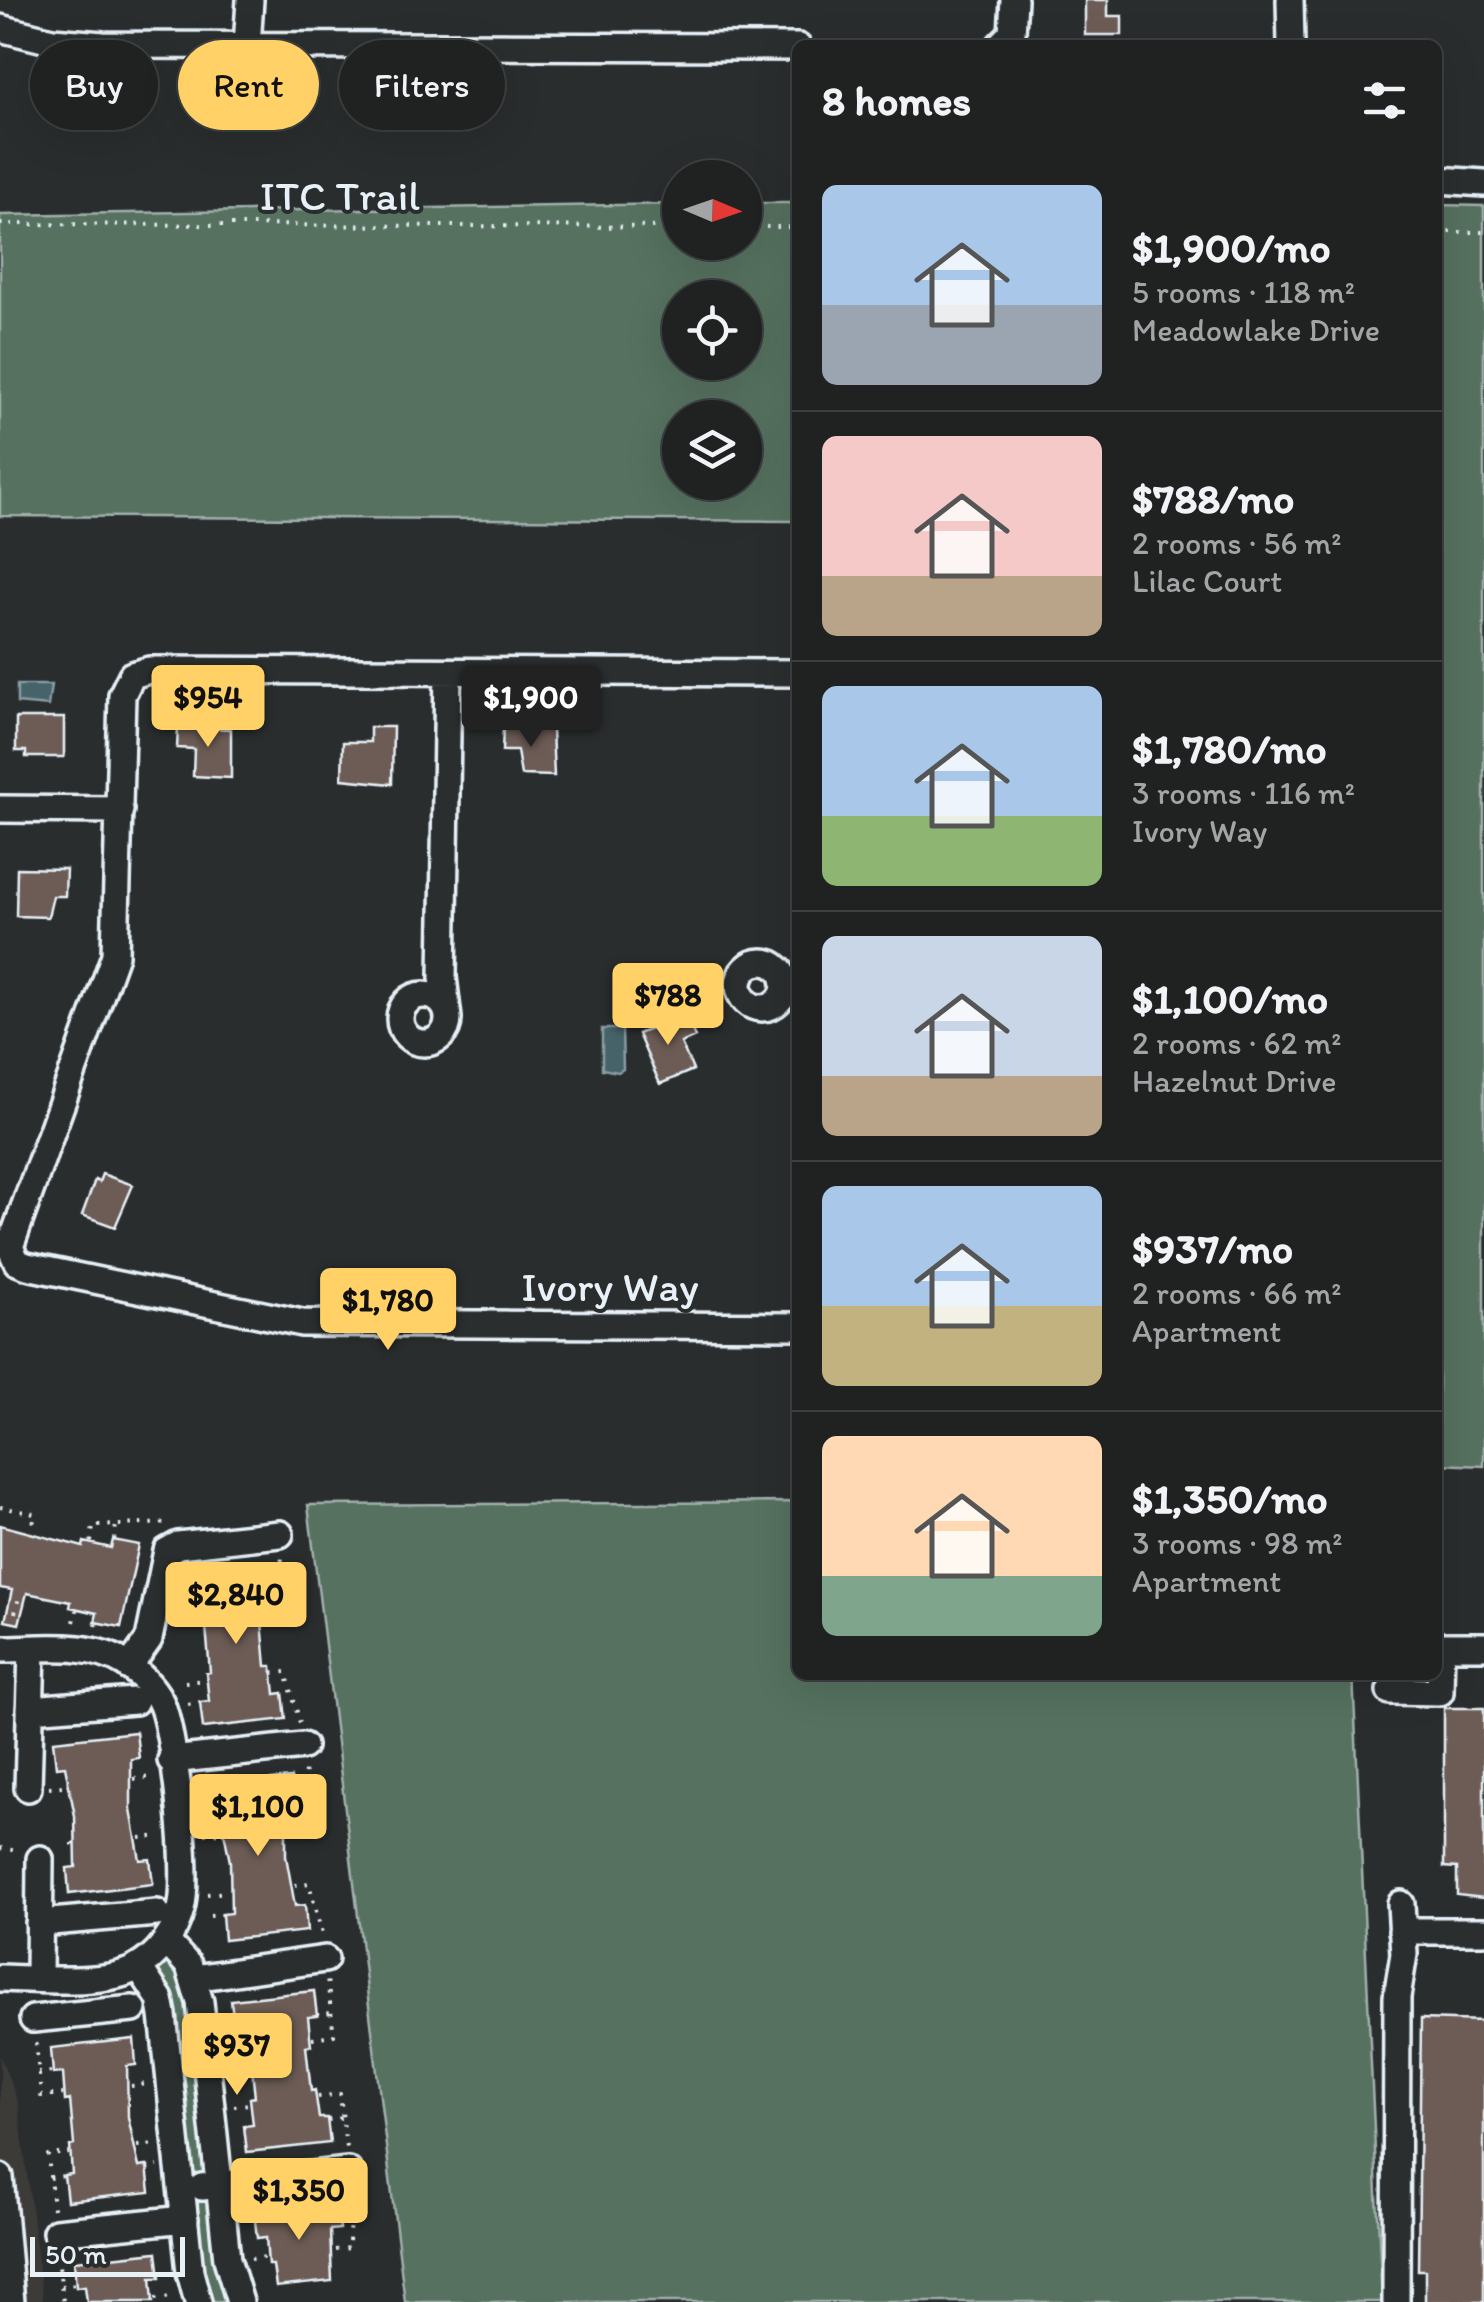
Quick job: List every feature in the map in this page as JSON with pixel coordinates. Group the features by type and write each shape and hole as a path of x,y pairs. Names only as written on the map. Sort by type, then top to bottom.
{"street":[{"path":"247,40 250,0"},
{"path":"1005,40 1014,24 1014,0"},
{"path":"1290,0 1291,40"},
{"path":"0,28 52,41 178,46"},
{"path":"319,46 792,47"},
{"path":"1442,180 1484,184"},
{"path":"0,810 120,810 122,695 132,674 149,670 792,672"},
{"path":"443,977 403,1010 401,1025 410,1038 423,1043 438,1039 448,1018 443,977 448,672"},
{"name":"Ivory Way","path":"120,810 115,955 12,1236 12,1256 27,1266 302,1322 792,1326"},
{"path":"420,996 442,1003 448,1018"},
{"path":"129,1667 149,1639 167,1551 178,1544 280,1539"},
{"path":"1442,1646 1484,1646"},
{"path":"0,1648 87,1650 129,1667 147,1682 162,1707 162,1769 184,1894 177,1922 140,1967 102,1977 0,1978"},
{"path":"28,1788 32,1649"},
{"path":"1390,1692 1440,1692 1440,1680"},
{"path":"30,1709 135,1701"},
{"path":"162,1769 302,1743"},
{"path":"31,1857 49,1978 60,2016"},
{"path":"1396,2302 1400,1904"},
{"path":"40,1924 157,1913"},
{"path":"1402,1932 1484,1931"},
{"path":"166,1940 182,1956 194,1978 227,2259 240,2302"},
{"path":"194,1978 325,1959"},
{"path":"140,1967 160,1999 163,2014 198,2302"},
{"path":"34,2024 60,2016 134,2009"},
{"path":"182,2189 348,2171"},
{"path":"0,2178 11,2302"},
{"path":"55,2231 185,2218"}],"path":[{"name":"ITC Trail","path":"0,224 662,227"},
{"path":"762,227 792,227"},
{"path":"1442,232 1484,232"},
{"path":"0,1507 35,1514 32,1530"},
{"path":"13,1518 14,1510"},
{"path":"90,1543 93,1526 116,1524 174,1523 174,1536"},
{"path":"114,1540 116,1524"},
{"path":"266,1613 279,1612 280,1539"},
{"path":"272,1590 280,1589"},
{"path":"15,1613 19,1596"},
{"path":"74,1622 77,1609"},
{"path":"178,1623 200,1620"},
{"path":"272,1673 286,1672 302,1743 302,1824 288,1826"},
{"path":"185,1682 206,1679"},
{"path":"283,1695 292,1694"},
{"path":"188,1704 200,1702"},
{"path":"133,1779 162,1769"},
{"path":"294,1802 303,1801"},
{"path":"202,1834 221,1833"},
{"path":"139,1838 159,1836"},
{"path":"0,1848 15,1849 31,1857"},
{"path":"294,1885 309,1883 325,1959 334,2035 311,2038"},
{"path":"207,1894 228,1892"},
{"path":"305,1907 314,1906"},
{"path":"210,1916 222,1915"},
{"path":"316,2015 331,2013"},
{"path":"34,2024 41,2096 64,2094"},
{"path":"225,2047 244,2045"},
{"path":"38,2074 53,2072"},
{"path":"130,2086 149,2084"},
{"path":"317,2097 340,2094 349,2226 348,2248 334,2250"},
{"path":"232,2106 250,2104"},
{"path":"328,2120 342,2118"},
{"path":"137,2146 156,2144"},
{"path":"62,2302 48,2155 70,2153"},
{"path":"147,2168 158,2166"},
{"path":"50,2178 64,2176"},
{"path":"340,2228 349,2226"},
{"path":"248,2259 267,2257"},
{"path":"61,2286 76,2284"},
{"path":"153,2299 172,2296"}],"shaded area":[{"path":"0,2056 18,2102 43,2302 0,2302"}],"green space":[{"path":"762,203 792,203 792,521 0,516 0,215 662,204 662,260 762,260"},
{"path":"1442,205 1484,206 1484,1466 1442,1464"},
{"path":"792,1502 792,1680 1353,1680 1382,2302 405,2302 308,1505"},
{"path":"162,1963 174,1963 190,1998 207,2169 199,2174 190,2171 157,1973"},
{"path":"209,2202 231,2302 207,2302 199,2269 194,2204"}],"water":[{"path":"17,685 51,685 48,706 17,703"},
{"path":"602,1029 622,1029 623,1069 618,1072 602,1069"}],"building":[{"path":"1085,0 1108,0 1108,16 1122,16 1122,35 1085,35"},
{"path":"16,718 64,718 64,757 26,757 26,751 16,751"},
{"path":"178,727 231,729 231,778 193,776 194,749 177,748"},
{"path":"370,727 393,727 392,784 342,779 343,742 370,742"},
{"path":"503,728 552,729 554,776 521,775 517,751 502,751"},
{"path":"17,868 66,869 65,896 53,896 48,917 16,916"},
{"path":"685,1014 695,1037 681,1043 693,1070 660,1084 638,1034"},
{"path":"102,1174 133,1185 115,1227 82,1215 95,1180 99,1182"},
{"path":"0,1525 83,1547 84,1542 111,1548 113,1540 139,1545 121,1627 95,1622 97,1613 70,1607 71,1602 27,1593 19,1624 5,1621 12,1590 0,1588"},
{"path":"269,1566 272,1592 264,1593 267,1621 262,1621 266,1666 272,1666 275,1694 283,1693 286,1719 203,1728 200,1702 209,1701 206,1673 210,1672 206,1627 201,1628 197,1600 189,1601 186,1575"},
{"path":"1444,1708 1484,1708 1484,1898 1457,1895 1457,1868 1444,1867"},
{"path":"136,1732 139,1758 131,1759 131,1810 140,1860 150,1859 153,1884 69,1894 67,1868 76,1867 75,1816 65,1766 56,1767 53,1741"},
{"path":"291,1778 294,1804 286,1805 286,1856 295,1906 305,1905 307,1931 224,1940 222,1914 231,1913 230,1862 220,1812 211,1813 208,1787"},
{"path":"314,1991 317,2016 308,2017 311,2045 306,2046 311,2091 315,2090 319,2118 327,2118 330,2143 247,2152 244,2126 253,2125 250,2098 255,2097 250,2052 245,2053 242,2025 234,2025 231,2000"},
{"path":"1421,2019 1484,2021 1484,2302 1425,2302 1425,2270 1418,2270"},
{"path":"134,2039 136,2065 127,2066 128,2117 139,2167 147,2166 150,2192 67,2201 64,2175 72,2174 70,2146 74,2145 70,2100 65,2101 63,2073 53,2074 51,2048"},
{"path":"337,2203 340,2229 330,2230 332,2281 276,2287 273,2265 268,2265 266,2237 257,2238 254,2212"},
{"path":"157,2252 160,2278 151,2278 153,2302 87,2302 85,2286 76,2287 74,2261"}]}
